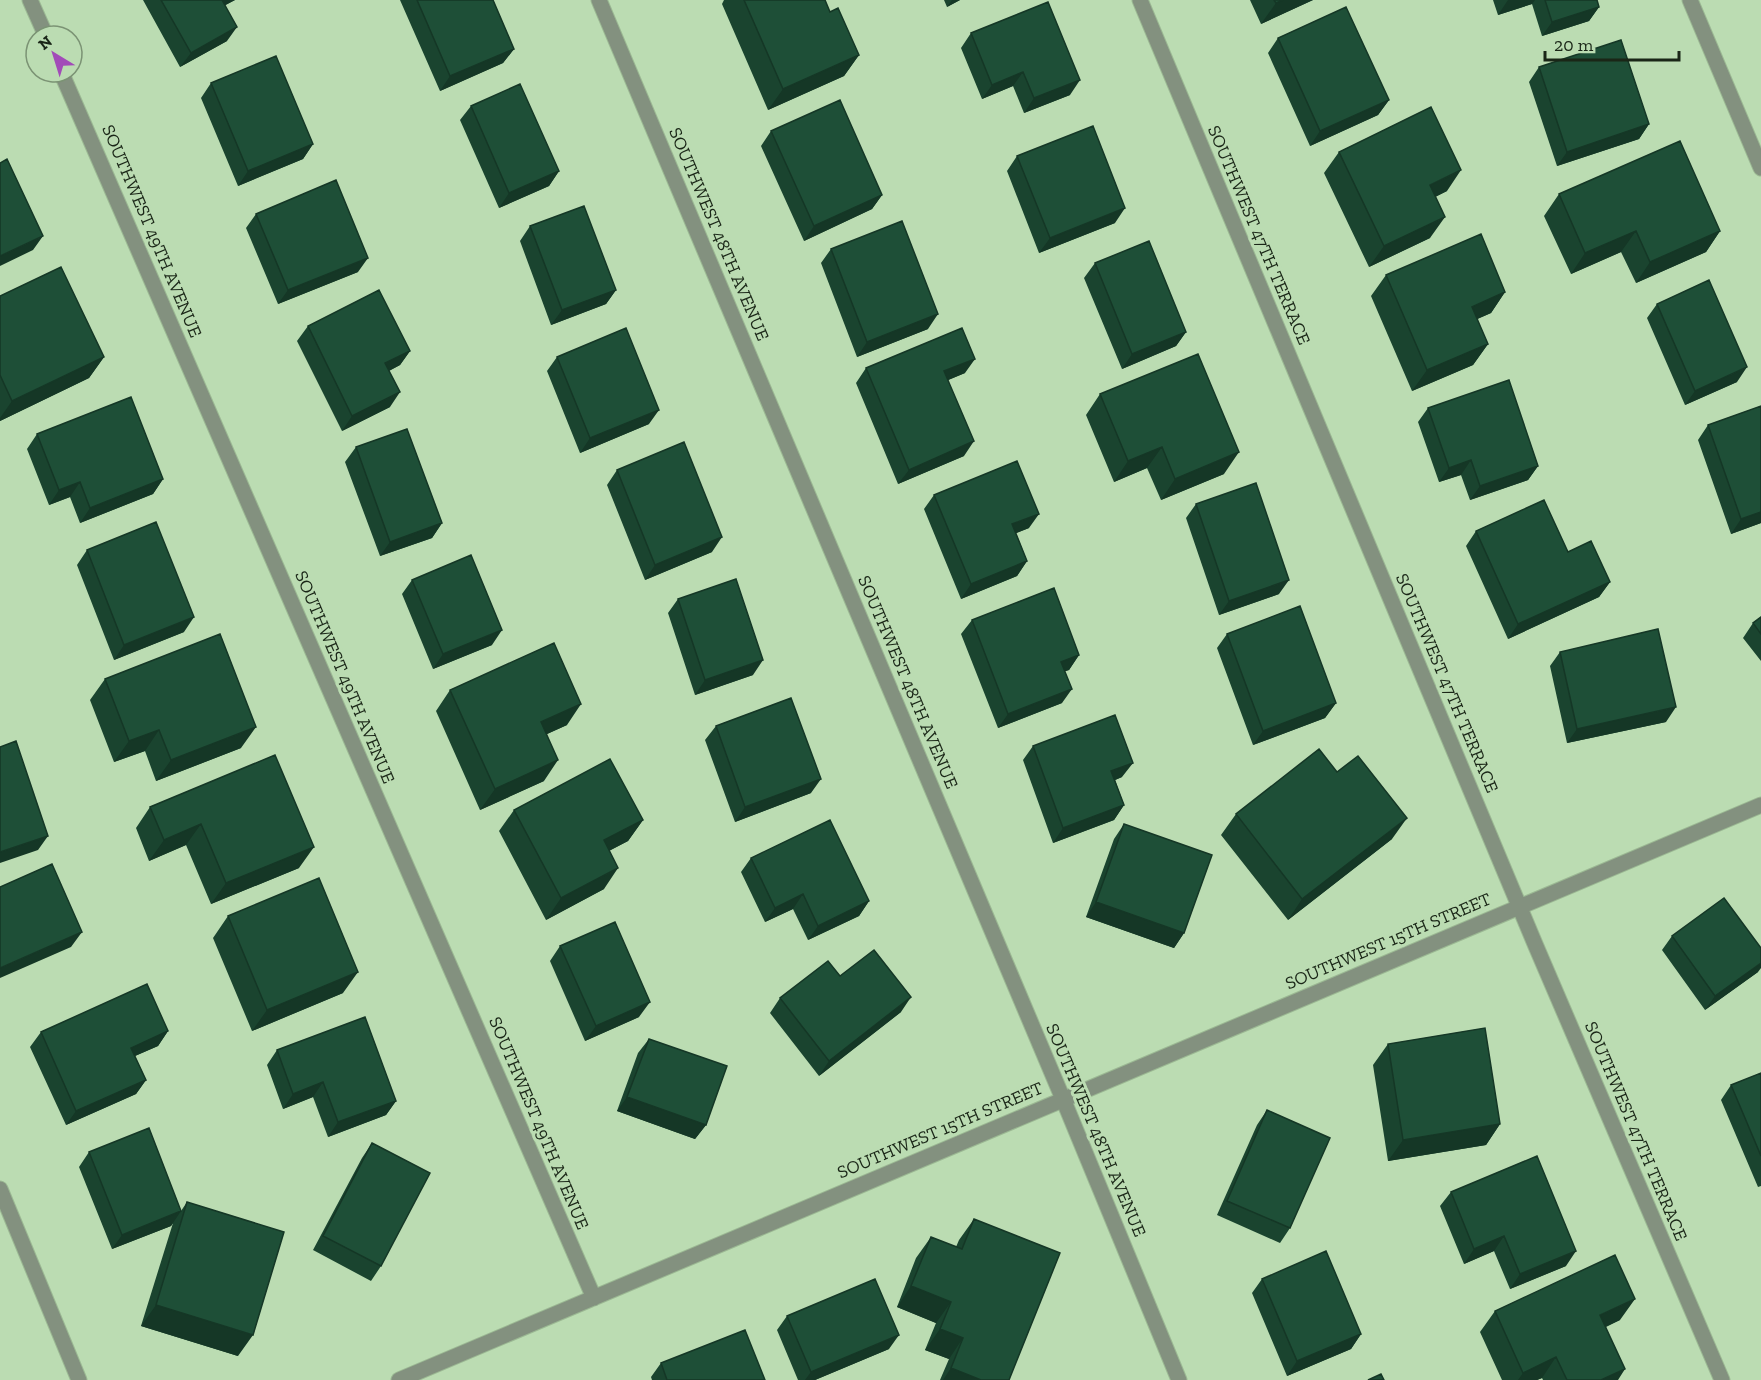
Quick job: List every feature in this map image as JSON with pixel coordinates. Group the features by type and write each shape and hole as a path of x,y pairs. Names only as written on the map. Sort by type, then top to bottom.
{"street":[{"path":"30,0 41,24"},
{"name":"SOUTHWEST 48TH AVENUE","path":"599,0 1063,1099 1179,1380"},
{"name":"SOUTHWEST 47TH TERRACE","path":"1140,0 1520,906 1722,1380"},
{"path":"1690,0 1761,168"},
{"name":"SOUTHWEST 49TH AVENUE","path":"67,84 594,1298"},
{"name":"SOUTHWEST 15TH STREET","path":"399,1380 1761,805"},
{"path":"0,1189 79,1380"}],"building":[{"path":"161,0 222,0 237,27 191,53"},
{"path":"417,0 493,0 514,49 450,76"},
{"path":"744,0 825,0 830,12 838,8 859,55 783,89"},
{"path":"1545,0 1597,0 1599,7 1552,22"},
{"path":"1048,2 1080,80 1034,98 1023,72 992,85 971,33"},
{"path":"1346,7 1389,100 1320,131 1278,38"},
{"path":"1621,40 1649,124 1567,152 1539,67"},
{"path":"276,56 313,144 248,171 211,83"},
{"path":"520,84 559,171 509,193 471,106"},
{"path":"840,100 882,195 814,226 771,131"},
{"path":"1431,107 1461,170 1430,185 1445,217 1384,246 1339,152"},
{"path":"1093,126 1125,208 1050,238 1017,156"},
{"path":"1680,141 1720,231 1650,262 1636,231 1585,253 1559,194"},
{"path":"7,159 43,236 0,256 0,163"},
{"path":"336,180 368,258 288,290 256,214"},
{"path":"584,206 616,290 562,310 530,226"},
{"path":"902,221 938,314 867,342 831,249"},
{"path":"1481,234 1505,292 1472,307 1488,344 1427,370 1386,275"},
{"path":"1149,241 1186,332 1132,354 1095,263"},
{"path":"61,267 104,357 12,401 0,375 0,296"},
{"path":"1709,280 1747,367 1695,391 1657,304"},
{"path":"379,290 410,351 385,363 400,392 352,416 308,326"},
{"path":"626,328 659,410 590,438 557,357"},
{"path":"962,328 975,359 944,371 974,441 909,470 866,368"},
{"path":"1198,354 1239,452 1175,479 1162,447 1128,461 1100,394"},
{"path":"1509,380 1538,466 1480,486 1471,460 1449,468 1428,408"},
{"path":"131,397 163,479 90,508 80,482 59,490 37,434"},
{"path":"1761,406 1761,512 1741,519 1708,425"},
{"path":"407,429 442,523 390,542 356,447"},
{"path":"684,442 722,537 655,565 617,470"},
{"path":"1017,461 1039,514 1012,524 1027,561 971,584 934,495"},
{"path":"1256,483 1289,580 1229,601 1196,504"},
{"path":"1544,500 1568,552 1591,541 1610,582 1518,624 1476,531"},
{"path":"156,522 194,617 124,645 87,550"},
{"path":"471,555 502,630 443,654 412,580"},
{"path":"736,579 763,660 705,680 678,599"},
{"path":"1054,588 1079,655 1061,662 1072,689 1008,714 972,620"},
{"path":"1300,606 1336,703 1263,731 1227,634"},
{"path":"1761,617 1761,634 1753,623"},
{"path":"1658,629 1676,707 1577,729 1560,652"},
{"path":"220,634 256,727 171,760 159,730 129,741 105,679"},
{"path":"554,643 581,704 541,722 558,760 495,789 450,690"},
{"path":"791,698 821,779 745,807 716,726"},
{"path":"1115,715 1133,763 1111,771 1124,805 1063,828 1033,746"},
{"path":"16,741 48,836 0,852 0,747"},
{"path":"1319,749 1337,772 1358,756 1407,818 1302,899 1236,814"},
{"path":"275,755 314,847 226,883 201,824 164,840 150,807"},
{"path":"610,759 643,820 604,840 618,868 561,898 514,810"},
{"path":"830,820 869,901 818,926 803,894 775,908 751,858"},
{"path":"1124,824 1212,855 1184,933 1096,902"},
{"path":"52,864 82,932 0,968 0,887"},
{"path":"319,878 358,972 267,1010 228,916"},
{"path":"1724,898 1761,948 1761,963 1715,996 1672,936"},
{"path":"615,922 650,1002 596,1026 560,946"},
{"path":"874,950 911,997 829,1061 780,998 828,961 840,976"},
{"path":"147,984 168,1031 131,1048 146,1080 76,1111 41,1032"},
{"path":"365,1017 396,1101 338,1122 323,1082 293,1094 277,1050"},
{"path":"1485,1028 1500,1124 1403,1140 1388,1044"},
{"path":"649,1039 727,1066 706,1125 627,1097"},
{"path":"1761,1073 1761,1156 1731,1085"},
{"path":"1267,1110 1330,1138 1290,1228 1227,1201"},
{"path":"149,1128 181,1211 122,1235 89,1152"},
{"path":"372,1143 430,1173 381,1266 323,1236"},
{"path":"1537,1156 1576,1251 1520,1274 1504,1236 1474,1249 1451,1192"},
{"path":"187,1202 284,1232 253,1335 156,1305"},
{"path":"974,1219 1060,1253 1009,1380 981,1380 951,1368 963,1338 940,1329 951,1302 911,1286 931,1237 962,1249"},
{"path":"1326,1251 1361,1334 1297,1361 1262,1279"},
{"path":"1615,1255 1635,1299 1600,1315 1625,1369 1601,1380 1567,1380 1556,1357 1523,1373 1495,1311"},
{"path":"875,1279 899,1335 811,1372 787,1316"},
{"path":"745,1330 765,1380 667,1380 661,1363"},
{"path":"1381,1374 1384,1380 1368,1380"}]}
